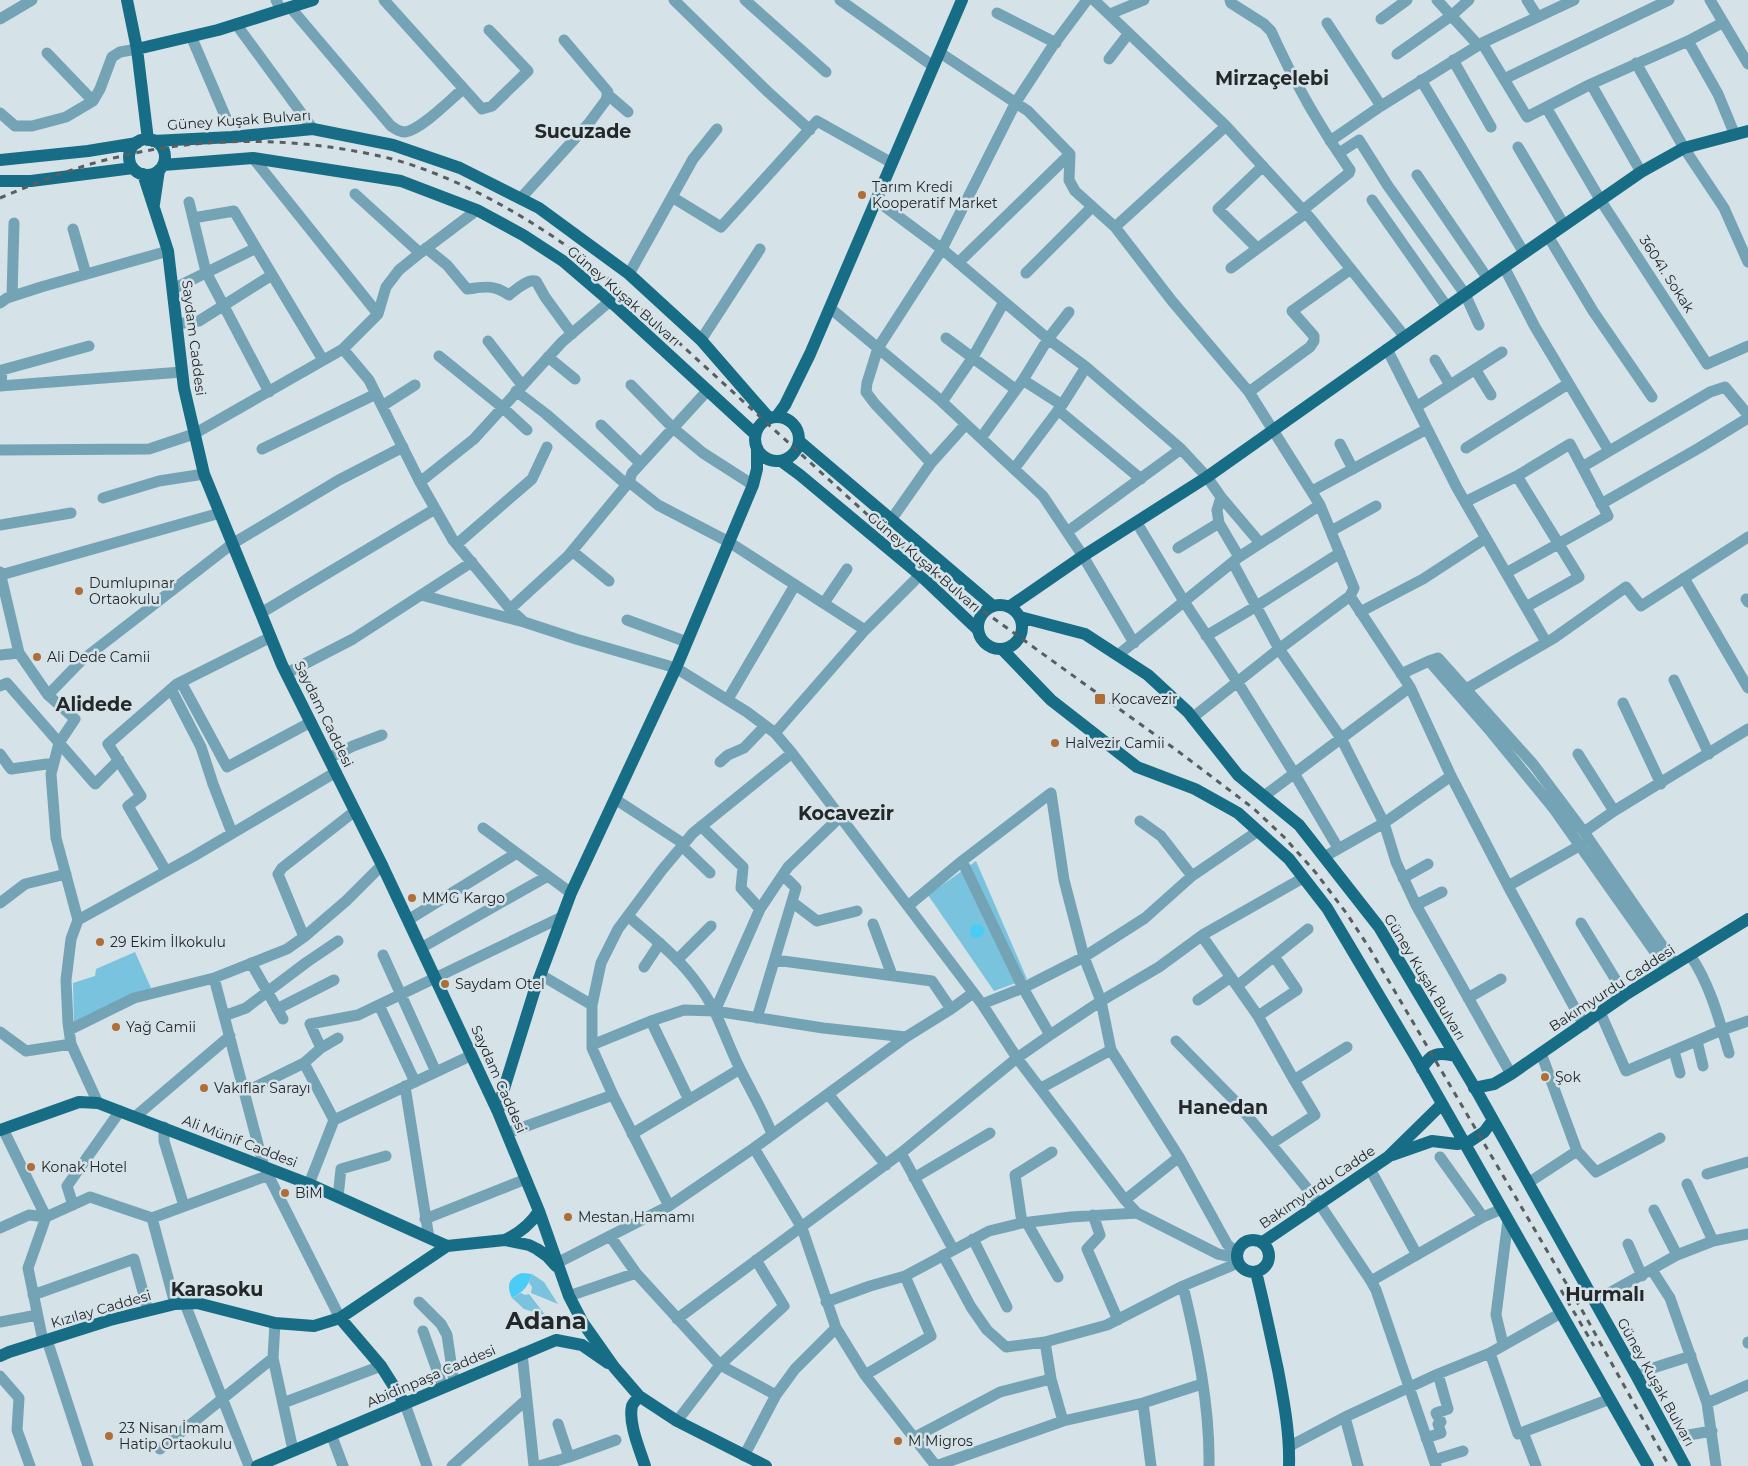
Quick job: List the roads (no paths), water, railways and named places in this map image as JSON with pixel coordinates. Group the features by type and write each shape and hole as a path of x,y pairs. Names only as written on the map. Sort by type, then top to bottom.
{"main road":[{"path":"127,0 137,49 146,141"},
{"path":"137,49 236,24 282,6 313,0"},
{"path":"498,1112 541,975 571,893 676,668 753,485 757,469 755,434 758,427 773,417 785,405 810,354 962,0"},
{"name":"Güney Kuşak Bulvarı","path":"0,160 88,151 146,141 232,137 313,129 393,145 460,168 539,208 628,274 701,340 773,417"},
{"path":"1009,606 1274,431 1387,349 1641,172 1684,148 1742,133"},
{"path":"146,141 162,148 165,154 154,206"},
{"path":"146,141 130,152 131,163 138,171 148,175 161,168"},
{"name":"Güney Kuşak Bulvarı","path":"161,168 253,158 401,181 477,210 523,235 563,261 610,301 755,434"},
{"path":"0,181 31,181 138,171"},
{"name":"Saydam Caddesi","path":"138,171 154,206 168,250 184,388 204,474 287,674 382,865 498,1112 539,1211 569,1296 583,1323 614,1367"},
{"path":"757,469 793,454 799,441 799,434 791,421 785,405"},
{"path":"773,417 791,421"},
{"name":"Güney Kuşak Bulvarı","path":"799,441 993,606"},
{"path":"757,449 761,454 777,461"},
{"name":"Güney Kuşak Bulvarı","path":"777,461 800,475 920,575 977,629"},
{"path":"993,606 1009,606 1020,617 1022,631 1020,638 1015,644 1002,650 995,650 983,642 977,629 981,614 993,606"},
{"name":"Güney Kuşak Bulvarı","path":"1020,617 1085,634 1148,675 1192,718 1238,775 1299,826 1379,927 1482,1100 1685,1466"},
{"path":"1002,650 1051,700 1137,767 1195,789 1238,813 1289,859 1327,908 1422,1069 1648,1466"},
{"name":"Bakımyurdu Caddesi","path":"1494,1084 1584,1025 1625,995 1748,920"},
{"path":"1422,1069 1427,1059 1436,1054 1456,1056"},
{"path":"1474,1088 1494,1084"},
{"path":"1482,1100 1494,1084"},
{"name":"Ali Münif Caddesi","path":"2,1129 79,1102 98,1103 164,1127 267,1171 308,1184 447,1246 506,1240"},
{"path":"1388,1157 1442,1104"},
{"path":"1388,1157 1432,1141 1457,1144 1469,1142 1484,1132 1493,1120"},
{"name":"Bakımyurdu Cadde","path":"1263,1242 1388,1157"},
{"path":"506,1240 528,1226 539,1211"},
{"path":"506,1240 529,1245 558,1266"},
{"path":"1247,1240 1263,1242 1267,1246 1269,1257 1265,1267 1256,1272 1246,1270 1237,1258 1242,1243 1247,1240"},
{"name":"Kızılay Caddesi","path":"0,1356 110,1320 180,1304 197,1303 275,1323 314,1326 340,1318 447,1246"},
{"path":"1256,1272 1283,1397 1290,1446 1289,1466"},
{"path":"340,1318 381,1366 405,1404"},
{"name":"Abidinpaşa Caddesi","path":"257,1466 556,1340 582,1345 614,1367"},
{"path":"614,1367 639,1396 664,1413 766,1466"},
{"path":"639,1396 632,1406 632,1420 645,1466"}],"street":[{"path":"0,19 32,0"},
{"path":"384,0 482,109 492,106 528,71 489,30"},
{"path":"674,0 768,92 810,130"},
{"path":"840,0 933,66"},
{"path":"931,463 875,404 866,392 866,383 878,348 942,249 1016,102 1087,0"},
{"path":"1094,0 1226,126 1263,166 1304,211 1405,337"},
{"path":"1110,14 1144,0"},
{"path":"1230,0 1231,3 1264,24 1271,32 1302,96 1350,170 1349,173 1304,211 1231,268"},
{"path":"1381,20 1407,0"},
{"path":"1437,0 1480,44 1528,117 1591,84 1722,23"},
{"path":"1397,54 1452,16 1469,0"},
{"path":"1527,0 1537,16"},
{"path":"1330,141 1421,80 1480,44 1574,0"},
{"path":"1504,79 1669,0"},
{"path":"1710,0 1748,64"},
{"path":"750,2 826,72"},
{"path":"282,6 391,126 398,131 407,132 422,124 463,89"},
{"path":"997,13 1056,42"},
{"path":"1327,23 1381,106"},
{"path":"236,24 313,129"},
{"path":"1109,59 1129,33"},
{"path":"191,36 226,118"},
{"path":"521,198 589,123 606,100 608,92 564,40"},
{"path":"1688,40 1742,133"},
{"path":"0,113 15,126 32,126 66,117 93,101 112,57 120,52 137,49"},
{"path":"940,52 1028,111 1070,154 1069,180 1075,191 1115,227 1172,301 1249,392 1320,505 1354,588 1350,596 1192,718"},
{"path":"47,53 93,101"},
{"path":"1453,60 1491,127"},
{"path":"1636,63 1684,148 1724,208 1748,262"},
{"path":"1421,80 1524,253"},
{"path":"1591,84 1641,172"},
{"path":"607,94 628,112"},
{"name":"36041. Sokak","path":"1546,108 1600,201 1708,364 1748,346"},
{"path":"672,197 721,227 817,121 892,163"},
{"path":"1115,227 1226,126"},
{"path":"628,274 693,159 717,129"},
{"path":"1339,153 1359,140 1388,186 1465,294 1479,325"},
{"path":"1518,147 1564,225"},
{"path":"958,263 1070,154"},
{"path":"253,158 378,314"},
{"path":"1257,248 1218,209 1263,166"},
{"path":"1417,175 1488,279"},
{"path":"355,194 423,250 447,265 467,289 489,286 500,288 509,294 531,280 536,281 545,297 572,334"},
{"path":"876,200 942,249 1181,449 1207,477 1221,497 1260,543"},
{"path":"1372,200 1447,307"},
{"path":"189,202 206,272 268,392"},
{"path":"1026,273 1092,207"},
{"path":"0,450 149,449 194,434 343,349 378,314 386,287 399,270 477,210"},
{"path":"193,218 234,211 323,360"},
{"path":"12,296 14,224"},
{"path":"72,229 86,274"},
{"path":"1548,236 1593,311 1652,397"},
{"path":"172,288 256,248"},
{"path":"701,340 760,249"},
{"path":"0,303 12,296 168,250"},
{"path":"1504,267 1535,327 1609,451"},
{"path":"1249,392 1310,347 1314,341 1314,336 1292,311 1351,269"},
{"path":"177,324 199,321 272,275"},
{"path":"420,482 474,438 548,357 610,301"},
{"path":"942,402 973,357 1004,302"},
{"path":"830,308 942,402 1043,496 1083,556 1134,643"},
{"path":"981,438 1023,380 1048,339 1069,312"},
{"path":"946,338 1011,386"},
{"path":"488,341 519,388 546,414 628,484 658,505 729,542 865,630"},
{"path":"89,346 2,370 0,386 182,372"},
{"path":"343,349 368,380 420,482 457,544 510,609 524,622"},
{"path":"1387,349 1465,502 1546,642"},
{"path":"1416,407 1502,352"},
{"path":"439,356 502,407 527,430"},
{"path":"548,357 575,379"},
{"path":"1434,360 1450,385"},
{"path":"1014,470 1060,408 1086,368"},
{"path":"1475,369 1491,395"},
{"path":"1023,380 1060,408 1141,479"},
{"path":"382,406 415,384"},
{"path":"1466,448 1568,384"},
{"path":"631,385 673,428 703,453 753,485"},
{"path":"1582,467 1710,392 1724,387 1743,401 1748,416 1699,448 1601,504"},
{"path":"510,609 572,551 628,484 632,473 640,463 708,390"},
{"path":"262,449 376,394"},
{"path":"891,520 931,463 966,424"},
{"path":"601,425 640,463"},
{"path":"1312,492 1427,429"},
{"path":"1340,444 1353,469"},
{"path":"1465,502 1517,476 1570,444 1608,516 1506,573"},
{"path":"48,695 81,661 232,544 339,480 402,447"},
{"path":"457,544 532,479 547,447"},
{"path":"1067,532 1181,449"},
{"path":"103,498 159,481 204,474"},
{"path":"1517,476 1579,577 1526,607"},
{"path":"1221,497 1217,510 1218,523 1236,560 1255,607 1279,649 1341,738 1384,823 1396,862 1416,905 1511,1074"},
{"path":"1118,655 1185,603 1236,560 1320,505"},
{"path":"1331,531 1376,506"},
{"path":"261,613 435,509"},
{"path":"0,525 71,513"},
{"path":"98,1103 71,1044 69,1030 66,980 71,939 78,920 56,838 51,774 59,744 75,719 48,695 19,653 0,574 220,513"},
{"path":"1137,523 1185,603 1294,773 1338,848"},
{"path":"1178,548 1218,523"},
{"path":"1466,689 1546,642 1626,587 1641,606 1748,537"},
{"path":"1360,612 1423,579 1486,538"},
{"path":"572,551 609,581"},
{"path":"1206,636 1340,553"},
{"path":"287,674 353,639 472,562"},
{"path":"824,603 846,569"},
{"path":"775,733 865,630 920,575"},
{"path":"1684,578 1748,688"},
{"path":"728,699 795,584"},
{"path":"421,596 524,622 676,668 728,699 775,733 841,816 982,1004 1017,1058 1125,1200 1137,1213 1218,1254 1237,1258"},
{"path":"1350,596 1410,687 1451,776 1508,886 1584,1025"},
{"path":"627,620 687,642"},
{"path":"166,871 128,806 141,796 108,744 181,682 271,637"},
{"path":"0,655 19,653"},
{"path":"1401,674 1438,658 1533,764 1584,832 1671,967"},
{"path":"1429,661 1554,810 1671,967"},
{"path":"1674,680 1708,754"},
{"path":"181,682 227,767 311,722"},
{"path":"0,686 7,683 95,784 119,760"},
{"path":"1264,796 1410,687"},
{"path":"171,689 201,747 232,833"},
{"path":"1623,704 1661,784"},
{"path":"720,762 728,755 744,748 765,726"},
{"path":"1584,832 1748,729"},
{"path":"329,758 382,735"},
{"path":"669,1206 602,1072 592,1045 592,1005 601,963 618,929 693,833 792,753"},
{"path":"0,754 11,769 54,763"},
{"path":"1578,754 1614,812"},
{"path":"78,920 336,772"},
{"path":"1324,857 1384,823 1451,776"},
{"path":"908,906 962,861 1051,793 1064,880 1084,958 1101,1001 1111,1050 1179,1157 1227,1244 1237,1258"},
{"path":"615,798 683,845 710,873"},
{"path":"304,936 278,874 282,868 355,811"},
{"path":"715,1011 760,909 788,868 841,816"},
{"path":"1140,821 1161,836 1192,876"},
{"path":"701,826 743,867 741,888 760,909"},
{"path":"483,828 571,893"},
{"path":"982,1004 1023,988 1084,958 1145,918 1192,876 1258,832"},
{"path":"1508,886 1581,846"},
{"path":"408,920 517,854"},
{"path":"962,861 1023,988 1050,1035"},
{"path":"1403,878 1428,864"},
{"path":"69,1030 134,998 214,978 287,948 346,901 382,865"},
{"path":"0,902 25,884 66,874"},
{"path":"757,1018 796,888 783,875"},
{"path":"421,948 548,876"},
{"path":"677,1320 886,1165 1017,1058 1101,1001 1159,967 1202,936 1303,878"},
{"path":"1416,905 1442,892"},
{"path":"792,902 817,921 857,911"},
{"path":"628,916 660,943 699,986 715,1011 740,1069 762,1110 772,1134"},
{"path":"321,1048 310,1024 358,1015 562,917"},
{"path":"1581,923 1625,995"},
{"path":"873,924 892,975"},
{"path":"677,960 711,926"},
{"path":"1198,1000 1234,981 1274,956 1308,929"},
{"path":"1202,936 1258,1016 1316,1115 1271,1144"},
{"path":"224,1016 246,1008 338,941"},
{"path":"644,967 660,943"},
{"path":"1690,955 1701,971 1729,1053"},
{"path":"383,956 436,1072"},
{"path":"1258,1016 1297,990 1274,956"},
{"path":"775,960 932,981 951,1009"},
{"path":"251,963 280,1014 334,980"},
{"path":"541,975 592,1005"},
{"path":"214,978 267,1171 340,1318"},
{"path":"1468,998 1501,979"},
{"path":"558,1266 610,1236 669,1206 754,1148 906,1037 973,993"},
{"path":"379,1005 410,1084 425,1219 429,1238"},
{"path":"592,1045 684,1010 715,1011 823,1028 906,1037"},
{"path":"1600,1012 1626,1071 1722,1030 1748,1021"},
{"path":"651,1021 689,1100"},
{"path":"0,1032 26,1051 71,1044"},
{"path":"136,1116 230,1036"},
{"path":"245,1092 304,1063 321,1048 338,1038"},
{"path":"1176,1041 1234,1100 1319,1203 1371,1281 1376,1290 1435,1463 1463,1451"},
{"path":"1697,1041 1703,1066"},
{"path":"1294,1080 1347,1047"},
{"path":"1041,1088 1111,1050"},
{"path":"1674,1050 1680,1073"},
{"path":"1541,1053 1577,1151 1596,1172 1660,1138"},
{"path":"308,1184 334,1120 472,1055"},
{"path":"304,1063 334,1120"},
{"path":"632,1134 740,1069"},
{"path":"828,1094 886,1165"},
{"path":"507,1133 613,1095"},
{"path":"73,1205 67,1186 120,1111"},
{"path":"164,1127 164,1140 184,1206"},
{"path":"2,1129 46,1217 28,1268 37,1315 88,1466"},
{"path":"914,1178 990,1133"},
{"path":"754,1148 802,1228 836,1328 865,1375 916,1437 936,1466 1063,1421 1144,1403 1202,1384"},
{"path":"1528,1183 1577,1151"},
{"path":"1052,1152 1015,1175 1025,1223 1058,1278"},
{"path":"901,1153 948,1252 971,1307 988,1330 1006,1347 1045,1342 1107,1325 1237,1258"},
{"path":"338,1197 341,1169 386,1156"},
{"path":"1125,1200 1179,1157"},
{"path":"1440,1158 1483,1217"},
{"path":"1707,1174 1748,1162"},
{"path":"1370,1169 1417,1255"},
{"path":"0,1228 29,1214 46,1217 90,1197 152,1218 267,1171"},
{"path":"425,1219 526,1178"},
{"path":"1686,1184 1712,1241"},
{"path":"1654,1210 1677,1255"},
{"path":"826,1302 905,1276 989,1231 1025,1223 1093,1215 1137,1213"},
{"path":"1093,1215 1100,1235 1087,1250 1118,1320"},
{"path":"1371,1281 1483,1217 1505,1215 1496,1315 1502,1344"},
{"path":"152,1218 180,1304 249,1466"},
{"path":"1595,1301 1677,1255 1712,1241 1748,1234"},
{"path":"610,1236 636,1273 720,1365 776,1395"},
{"path":"973,1239 1007,1307"},
{"path":"1628,1244 1647,1273 1670,1298 1707,1403 1716,1466"},
{"path":"33,1296 134,1259 148,1310"},
{"path":"677,1421 720,1365 784,1306 756,1260"},
{"path":"569,1296 636,1273"},
{"path":"865,1375 931,1336 905,1276"},
{"path":"1183,1286 1194,1334 1202,1384 1210,1442 1209,1466"},
{"path":"419,1302 441,1324 447,1334 449,1385"},
{"path":"1290,1446 1345,1417 1490,1352 1561,1313"},
{"path":"0,1322 37,1315"},
{"path":"275,1323 273,1358 293,1450"},
{"path":"744,1456 776,1395 795,1369 836,1328"},
{"path":"423,1331 449,1385"},
{"path":"1045,1342 1051,1379 1063,1421"},
{"path":"1490,1352 1518,1434 1610,1399"},
{"path":"522,1353 534,1466"},
{"path":"1636,1375 1656,1366 1691,1356"},
{"path":"160,1449 273,1358"},
{"path":"283,1403 381,1366"},
{"path":"1426,1438 1441,1433 1438,1424 1441,1422 1436,1413 1448,1409 1438,1374"},
{"path":"0,1376 19,1398 17,1430 30,1466"},
{"path":"916,1437 1000,1392 1051,1379"},
{"path":"1707,1403 1748,1386"},
{"path":"452,1466 526,1400"},
{"path":"1144,1403 1151,1466"},
{"path":"405,1404 427,1466"},
{"path":"1345,1417 1358,1466"},
{"path":"558,1424 569,1458"},
{"path":"1523,1432 1536,1466"},
{"path":"1683,1436 1712,1432"},
{"path":"331,1434 344,1466"},
{"path":"540,1466 569,1458 616,1440"}],"railway":[{"path":"0,198 43,180 88,165 151,150 220,142 290,143 324,146 392,159 435,173 499,204 581,256 643,310 905,549 975,605 1179,752 1253,808 1284,837 1316,873 1347,914 1370,949 1583,1312 1669,1466"},
{"path":"1561,1290 1594,1346"}],"place":[{"name":"Tarım Kredi Kooperatif Market","path":"862,195"},
{"name":"Dumlupınar Ortaokulu","path":"79,591"},
{"name":"Ali Dede Camii","path":"37,657"},
{"name":"Kocavezir","path":"1100,699"},
{"name":"Halvezir Camii","path":"1055,743"},
{"name":"MMG Kargo","path":"412,898"},
{"name":"29 Ekim İlkokulu","path":"100,942"},
{"name":"Saydam Otel","path":"445,984"},
{"name":"Yağ Camii","path":"116,1027"},
{"name":"Şok","path":"1545,1077"},
{"name":"Vakıflar Sarayı","path":"204,1088"},
{"name":"Konak Hotel","path":"31,1167"},
{"name":"BiM","path":"285,1193"},
{"name":"Mestan Hamamı","path":"568,1217"},
{"name":"23 Nisan İmam Hatip Ortaokulu","path":"109,1436"},
{"name":"M Migros","path":"898,1441"}],"district":[{"name":"Mirzaçelebi","path":"1272,78"},
{"name":"Sucuzade","path":"583,131"},
{"name":"Alidede","path":"94,704"},
{"name":"Kocavezir","path":"846,813"},
{"name":"Hanedan","path":"1223,1107"},
{"name":"Karasoku","path":"217,1289"},
{"name":"Hurmalı","path":"1605,1294"},
{"name":"Adana","path":"546,1320"}]}
